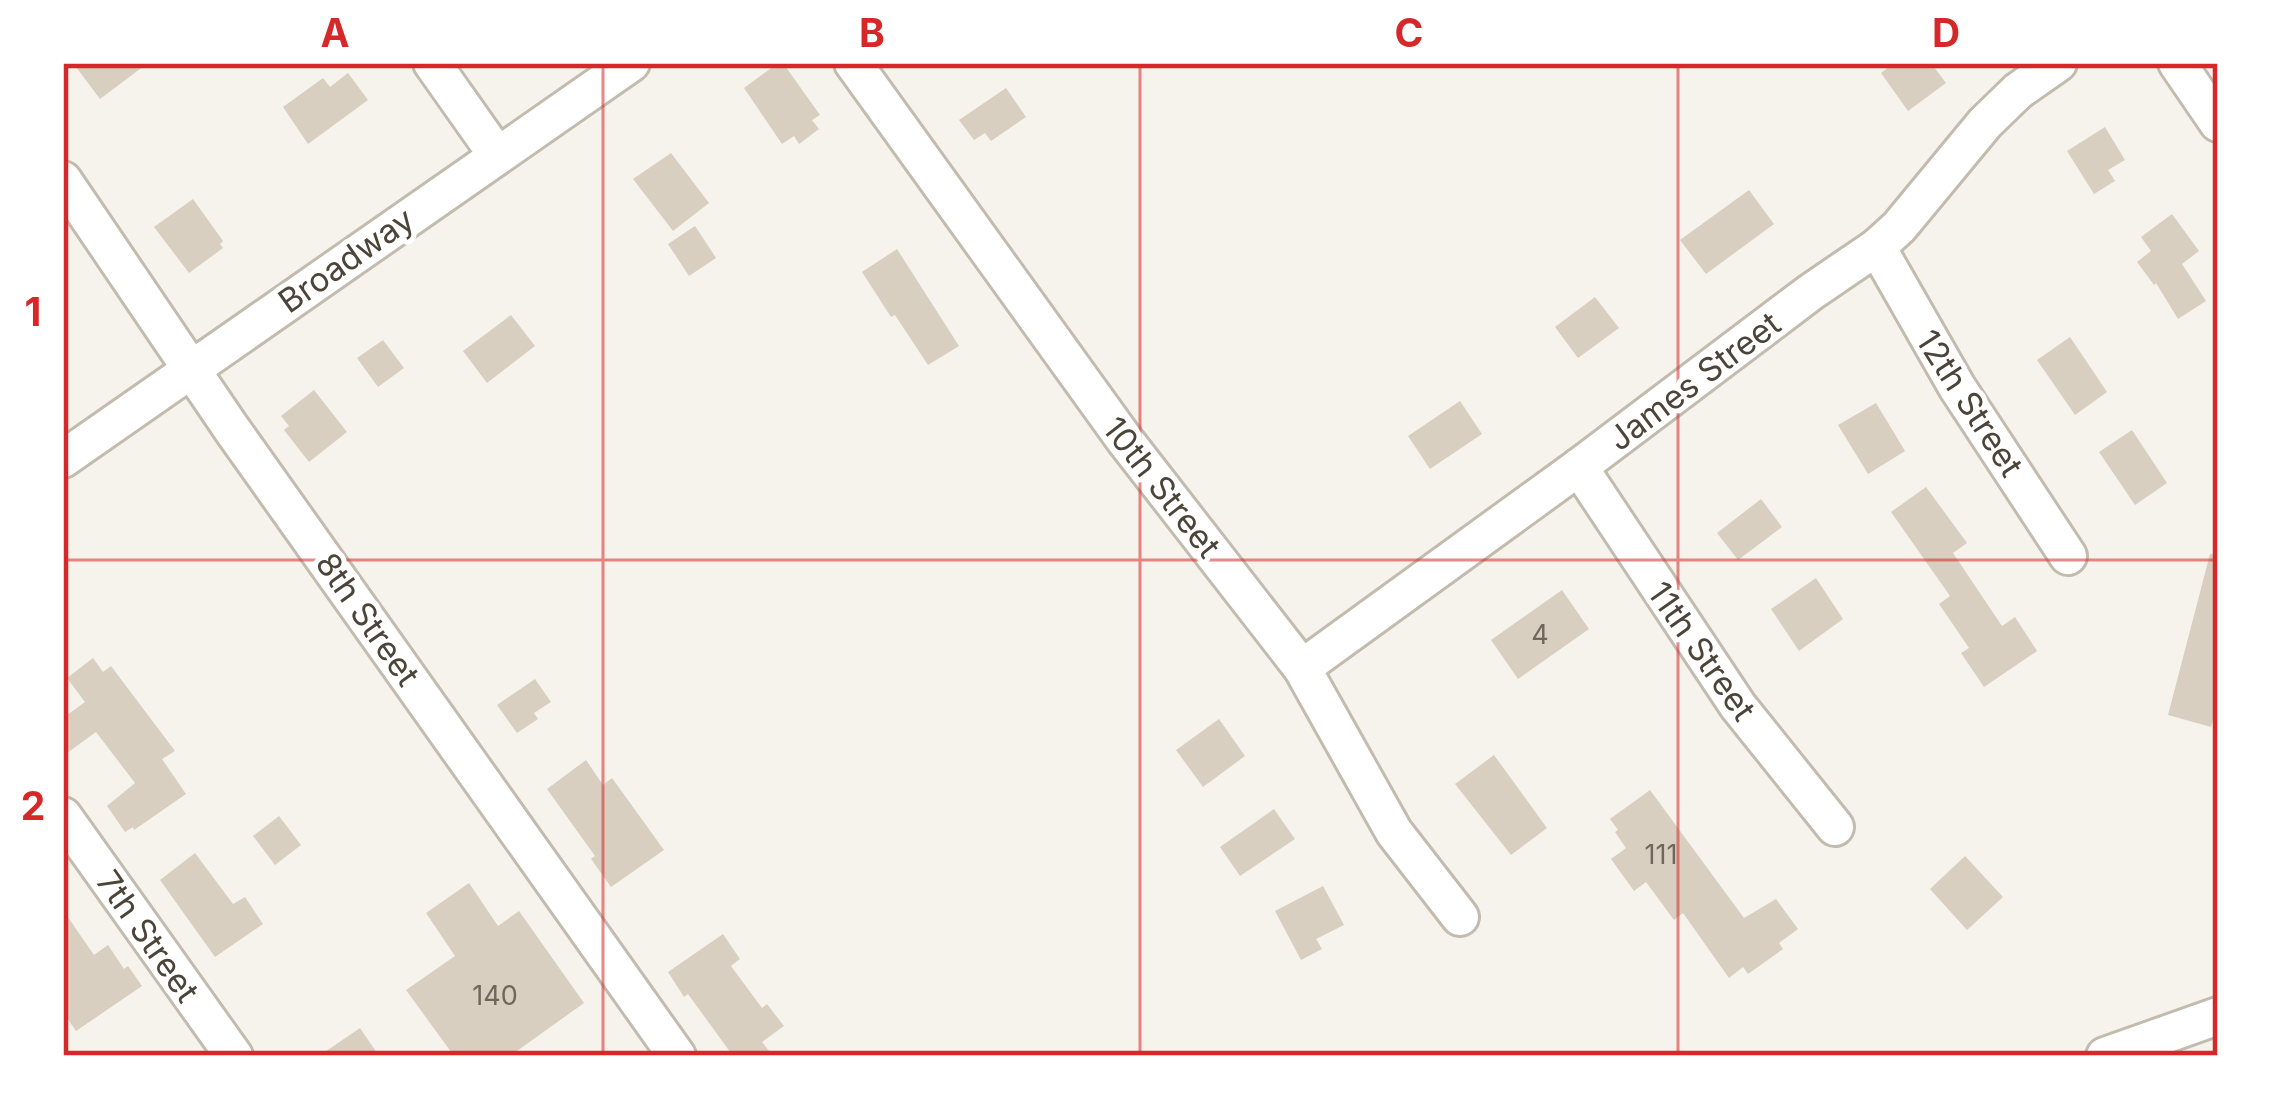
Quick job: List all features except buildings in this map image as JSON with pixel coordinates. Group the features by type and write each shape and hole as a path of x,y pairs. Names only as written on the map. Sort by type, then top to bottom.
{"street":[{"path":"432,63 497,155"},
{"name":"Broadway","path":"63,459 631,63"},
{"name":"10th Street","path":"854,63 1124,439 1302,668 1394,832 1460,917"},
{"name":"James Street","path":"1302,668 1877,247 1900,227 1985,123 2018,91 2058,63"},
{"path":"2177,63 2218,123"},
{"name":"8th Street","path":"63,180 676,1056"},
{"name":"12th Street","path":"1877,247 1957,387 2068,556"},
{"name":"11th Street","path":"1580,467 1738,706 1835,827"},
{"name":"7th Street","path":"63,816 234,1056"},
{"path":"2105,1056 2218,1016"}]}
